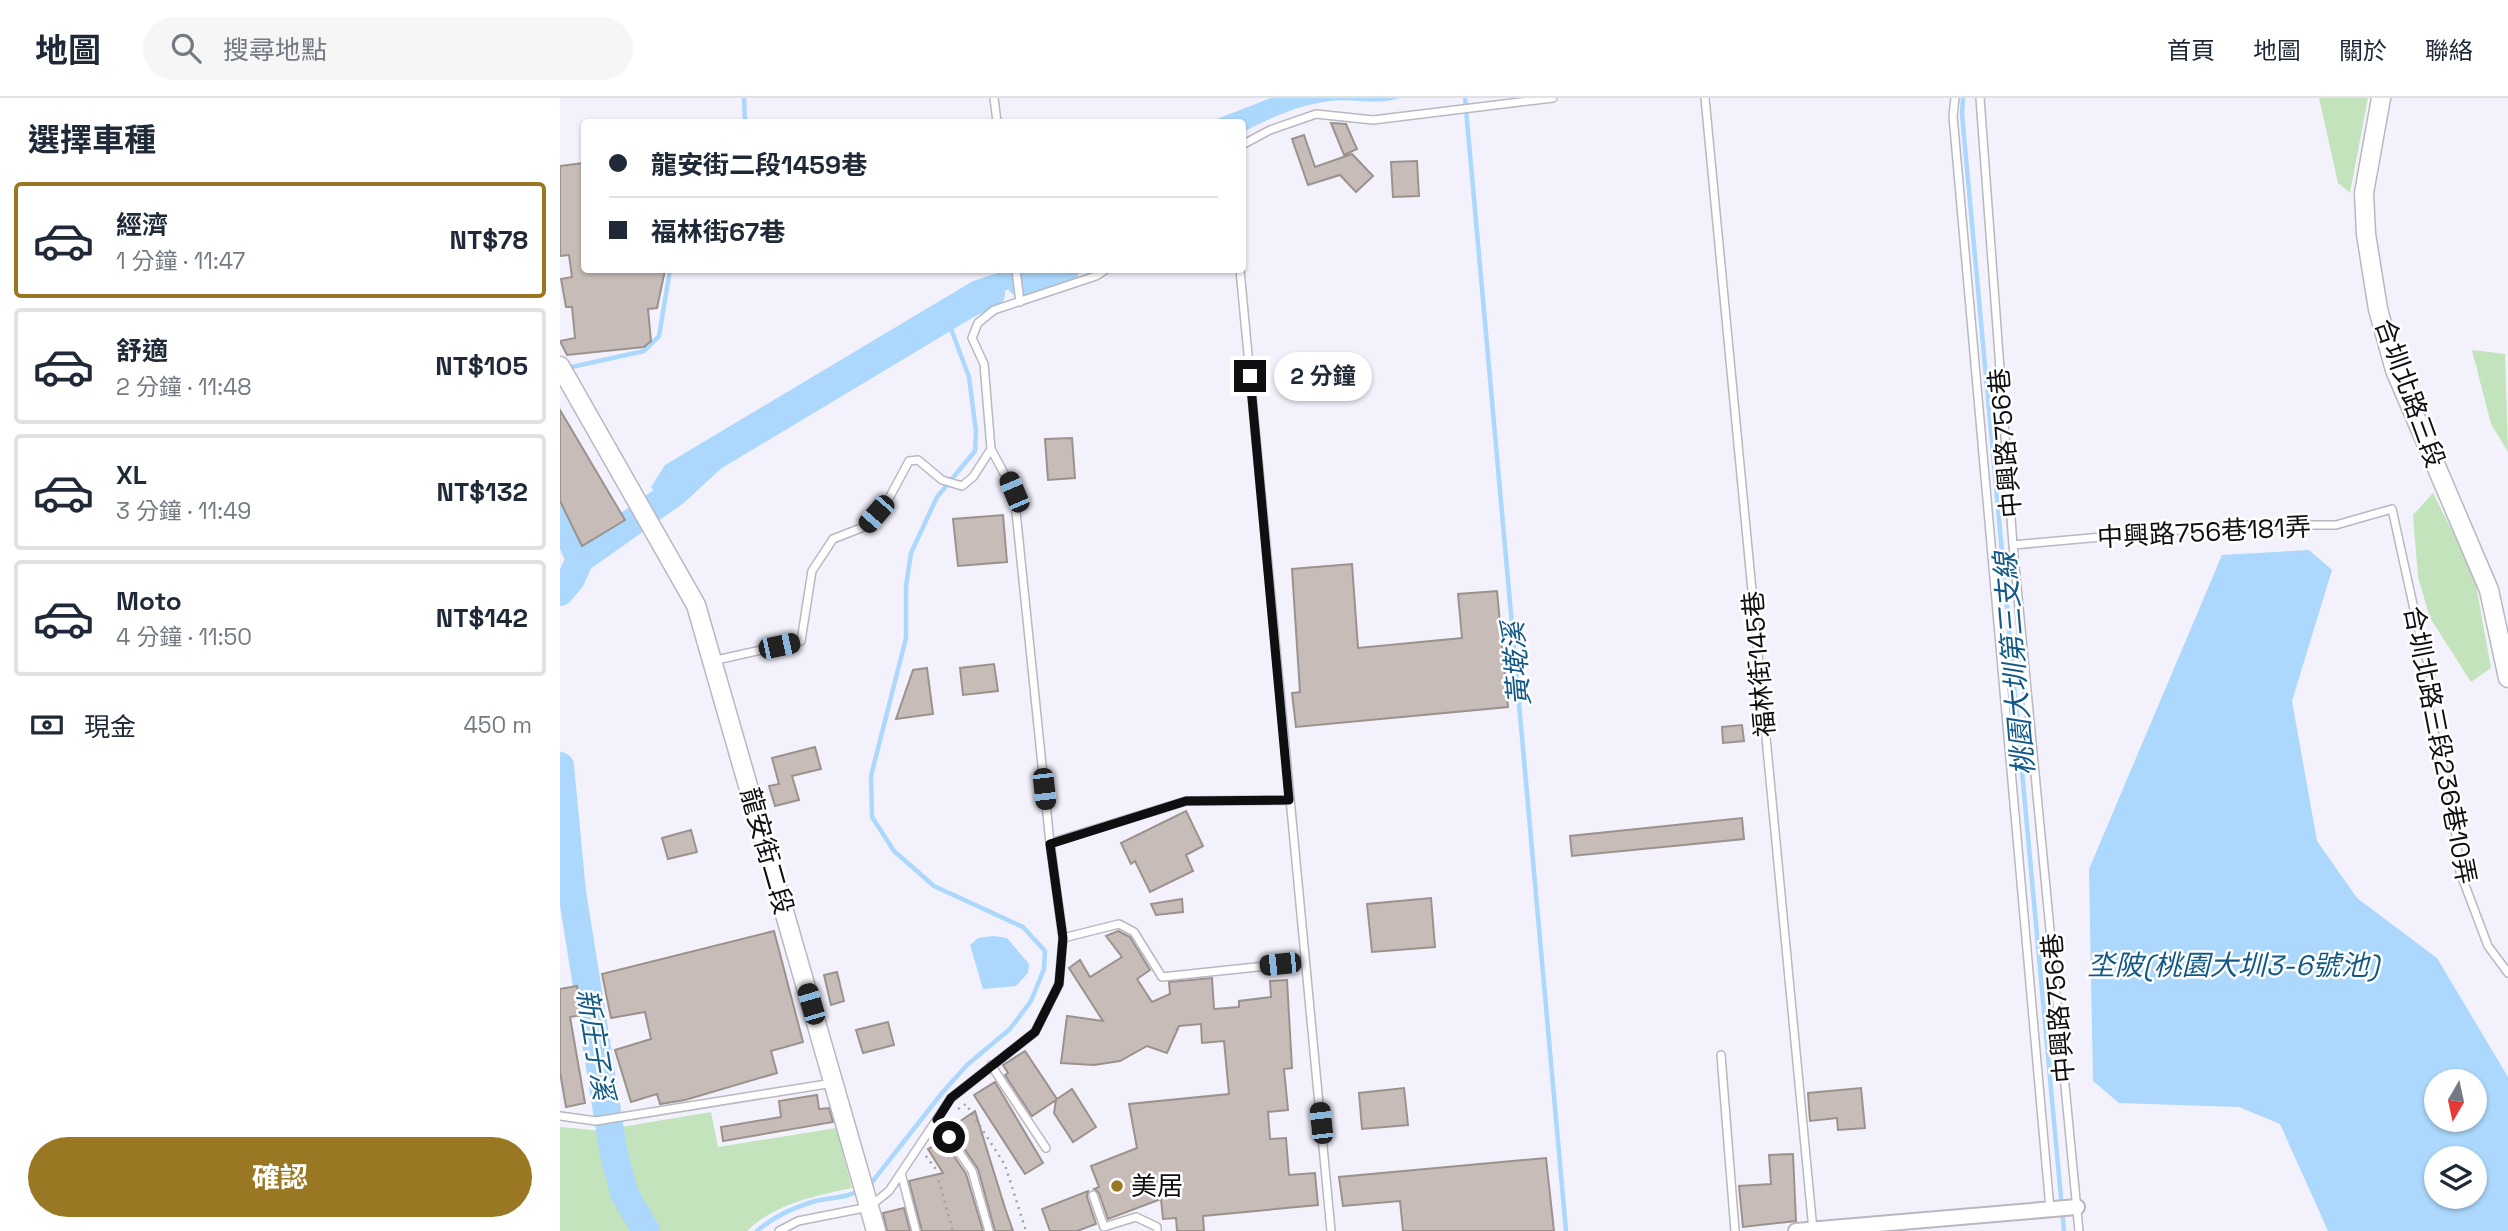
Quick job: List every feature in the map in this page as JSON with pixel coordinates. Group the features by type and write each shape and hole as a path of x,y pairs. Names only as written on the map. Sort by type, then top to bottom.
{"street":[{"name":"合圳北路三段","path":"2381,98 2364,193 2366,234 2378,309 2395,370 2489,590 2508,678"},
{"name":"龍安街二段","path":"563,377 641,505 696,604 869,1208"},
{"path":"1796,1231 2077,1206"},
{"path":"869,1208 876,1231"}],"lane":[{"path":"994,98 997,119"},
{"path":"1246,143 1270,130 1316,114 1373,120 1553,98"},
{"name":"福林街145巷","path":"1705,98 1814,1230"},
{"path":"1955,98 1953,116 2050,1209"},
{"name":"中興路756巷","path":"1980,98 2014,545 2079,1231"},
{"path":"1016,273 1020,302"},
{"path":"779,1231 798,1221 869,1208 889,1191 951,1098 1035,1032 1059,984 1063,938 1050,844 1014,492 991,449 985,364 972,338 978,323 994,310 1100,273"},
{"path":"1240,273 1331,1231"},
{"path":"712,661 801,641 812,571 833,539 866,527 887,502 909,461 918,460 942,480 962,486 973,477 991,449"},
{"name":"中興路756巷181弄","path":"2014,545 2235,525 2336,525 2392,509"},
{"name":"合圳北路三段236巷10弄","path":"2392,509 2421,641 2431,673 2430,713 2452,801 2460,872 2488,946 2508,973"},
{"path":"1050,844 1186,801 1289,800"},
{"path":"1063,938 1119,924 1134,932 1162,976 1304,962"},
{"path":"1721,1055 1735,1231"},
{"path":"991,1065 1046,1148"},
{"path":"560,1116 596,1121 834,1083"},
{"path":"937,1120 972,1171 989,1231"},
{"path":"901,1173 916,1231"},
{"path":"1093,1195 1104,1227 1136,1217 1157,1227 1157,1231"}],"path":[{"path":"955,1110 966,1104 1005,1165 1027,1231"},
{"path":"929,1159 935,1168 953,1231"}],"green space":[{"path":"2319,98 2368,98 2350,193 2338,183"},
{"path":"2472,350 2505,354 2508,452 2491,424"},
{"path":"2433,493 2474,574 2491,668 2471,682 2430,618 2418,577 2413,515"},
{"path":"711,1112 718,1147 836,1128 852,1188 809,1198 783,1208 747,1231 660,1231 632,1188 621,1127"},
{"path":"560,1127 603,1131 614,1198 635,1231 560,1231"}],"water":[{"path":"1271,98 1400,98 1318,103 1285,113 1246,130 1246,119 1217,119"},
{"path":"998,273 1047,273 955,312 711,451 674,481 663,502 651,487 665,465 973,281"},
{"name":"坔陂(桃園大圳3-6號池)","path":"2309,550 2332,570 2292,701 2317,841 2357,898 2437,958 2508,1077 2508,1231 2328,1231 2280,1124 2239,1107 2119,1103 2093,1081 2089,869 2222,555"},
{"path":"978,938 1007,938 1029,964 1028,973 1016,986 983,989 970,945"}],"building":[{"path":"1331,123 1346,124 1357,149 1344,155"},
{"path":"1304,135 1315,167 1352,154 1373,176 1356,192 1340,175 1308,185 1292,139"},
{"path":"1417,161 1419,196 1393,197 1391,162"},
{"path":"581,163 581,273 664,273 657,308 648,309 651,341 644,347 567,355 560,341 575,338 572,307 566,307 561,279 572,277 569,255 560,256 560,166"},
{"path":"560,410 625,520 582,546 560,501"},
{"path":"1072,438 1075,478 1048,480 1045,439"},
{"path":"1003,515 1007,562 958,566 953,519"},
{"path":"1352,564 1358,648 1462,638 1458,594 1497,591 1508,707 1296,727 1292,693 1300,692 1292,569"},
{"path":"994,664 998,691 963,695 960,668"},
{"path":"927,668 933,714 896,719 913,670"},
{"path":"1742,725 1744,741 1723,743 1722,727"},
{"path":"815,747 821,769 792,776 799,800 775,806 769,786 779,784 772,758"},
{"path":"1186,811 1203,846 1186,855 1193,871 1150,892 1135,861 1131,864 1121,843"},
{"path":"1742,818 1744,839 1572,856 1570,836"},
{"path":"691,830 697,852 668,859 662,838"},
{"path":"1431,898 1435,947 1372,952 1367,904"},
{"path":"1182,899 1183,912 1156,915 1151,904"},
{"path":"774,931 803,1042 771,1051 777,1073 685,1100 660,1104 657,1094 631,1102 615,1050 651,1039 645,1012 611,1018 602,974"},
{"path":"1118,931 1130,937 1150,970 1137,979 1152,1002 1170,994 1169,982 1212,978 1214,1009 1239,1007 1239,1001 1271,997 1270,981 1287,980 1292,1068 1284,1069 1288,1110 1268,1112 1270,1139 1286,1138 1289,1175 1315,1173 1318,1205 1203,1216 1204,1231 1177,1231 1176,1218 1163,1219 1161,1199 1108,1219 1099,1193 1094,1189 1099,1187 1091,1166 1137,1148 1129,1104 1229,1094 1224,1041 1202,1043 1201,1024 1179,1026 1167,1053 1147,1046 1120,1061 1094,1065 1061,1063 1067,1016 1103,1021 1069,968 1080,960 1090,977 1122,957 1106,936"},
{"path":"837,972 844,1001 831,1005 824,975"},
{"path":"577,986 582,1015 570,1017 585,1103 566,1107 560,1072 560,989"},
{"path":"888,1022 894,1045 863,1053 856,1030"},
{"path":"1025,1051 1057,1099 1072,1089 1096,1127 1073,1142 1054,1113 1056,1100 1032,1116 1005,1075 1008,1073 1003,1065"},
{"path":"995,1082 1043,1163 1025,1174 974,1095"},
{"path":"1404,1088 1408,1125 1362,1129 1359,1093"},
{"path":"1861,1088 1865,1128 1838,1130 1837,1118 1810,1121 1808,1093"},
{"path":"817,1095 819,1109 829,1108 833,1122 723,1141 721,1127 781,1117 779,1101"},
{"path":"975,1111 1013,1231 995,1231 978,1169 950,1128"},
{"path":"943,1140 966,1174 983,1231 922,1231 909,1181 943,1173 928,1149"},
{"path":"1793,1154 1796,1221 1743,1227 1739,1186 1771,1184 1769,1155"},
{"path":"1546,1158 1554,1231 1403,1231 1400,1201 1343,1206 1339,1177"},
{"path":"1088,1191 1087,1197 1096,1224 1077,1231 1050,1231 1042,1209"},
{"path":"904,1208 910,1231 887,1231 883,1213"}],"waterway":[{"path":"744,98 745,119"},
{"name":"黃墘溪","path":"1465,98 1566,1231"},
{"name":"桃園大圳第三支線","path":"1963,98 1962,114 2064,1231"},
{"path":"567,368 644,351 659,336 670,273"},
{"path":"1021,283 1055,273"},
{"path":"580,559 675,492 713,457 970,303 991,294"},
{"path":"869,1186 967,1065 1010,1029 1031,1001 1044,969 1045,951 1023,927 934,886 894,851 872,817 871,776 906,638 906,586 911,553 937,497 975,451 976,432 969,377 947,318"},
{"name":"新庄子溪","path":"560,516 580,559 571,579 560,592"},
{"name":"新庄子溪","path":"560,766 572,892 614,1155 625,1195 646,1231"},
{"path":"757,1231 797,1207 861,1190"}],"place":[{"name":"美居","path":"1117,1186"}],"route":[{"path":"949,1137 937,1120 951,1098 1035,1032 1059,984 1063,938 1050,844 1186,801 1289,800 1250,376"}]}
